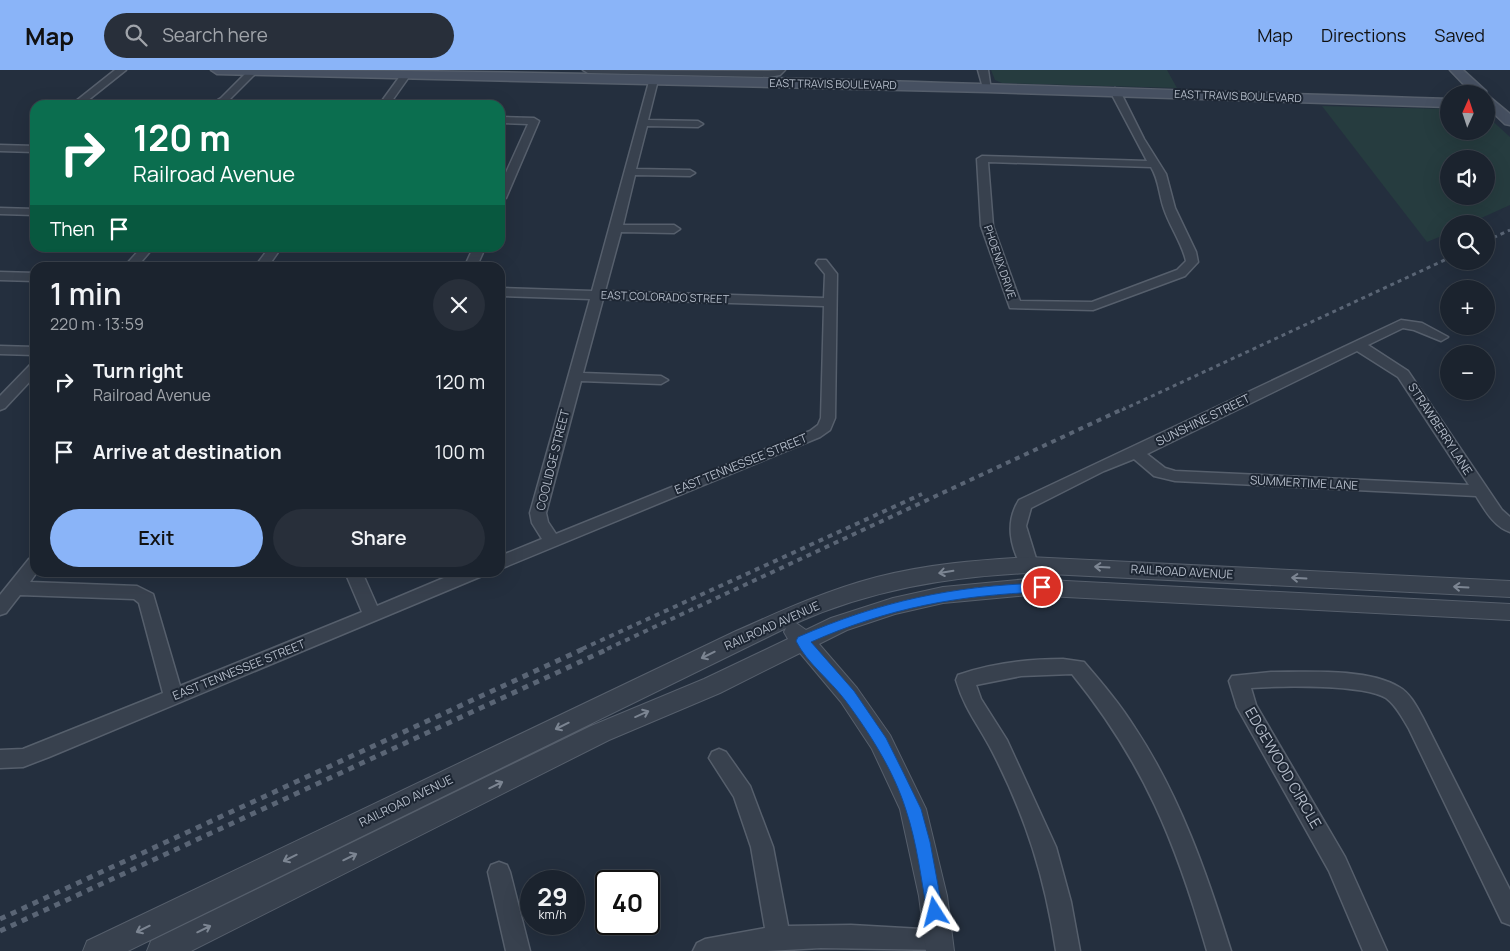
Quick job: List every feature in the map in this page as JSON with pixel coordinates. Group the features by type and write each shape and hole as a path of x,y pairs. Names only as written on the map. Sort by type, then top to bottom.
{"main road":[{"name":"EAST TRAVIS BOULEVARD","path":"217,70 406,74 434,72 587,73 654,80 1116,91 1440,103"},
{"path":"880,70 882,85"},
{"path":"1456,70 1472,85"},
{"path":"1495,109 1510,121"}],"street":[{"path":"82,100 121,70"},
{"path":"983,70 988,88"},
{"path":"224,100 253,71"},
{"name":"EAST TRAVIS BOULEVARD","path":"587,73 778,72"},
{"path":"388,100 406,74"},
{"name":"COOLIDGE STREET","path":"552,541 540,523 538,513 616,228 654,80"},
{"name":"PHOENIX DRIVE","path":"1116,91 1139,138 1156,164 1161,174 1169,208 1179,233 1190,252 1192,262 1180,273 1093,306 1015,305 987,226 982,159 1156,164"},
{"path":"505,120 534,120 505,186"},
{"path":"642,123 698,124"},
{"path":"0,148 30,148"},
{"path":"505,167 513,168"},
{"path":"631,172 690,173"},
{"path":"0,211 30,212"},
{"path":"616,228 674,230"},
{"path":"134,262 143,252"},
{"name":"EAST TENNESSEE STREET","path":"505,560 815,434 825,427 828,418 831,274 822,263"},
{"path":"0,276 30,277"},
{"name":"EAST COLORADO STREET","path":"505,292 831,302"},
{"name":"SUNSHINE STREET","path":"1029,565 1016,523 1018,512 1025,504 1100,467 1136,453 1401,324 1417,326 1441,337"},
{"name":"STRAWBERRY LANE","path":"1358,345 1403,374 1496,514 1510,526"},
{"path":"0,350 30,352"},
{"path":"0,406 30,373"},
{"path":"574,377 661,380"},
{"name":"SUMMERTIME LANE","path":"1136,453 1160,472 1175,476 1480,491"},
{"name":"RAILROAD AVENUE","path":"97,951 784,619 876,585 963,569 1029,565 1510,589"},
{"path":"0,608 30,570"},
{"path":"354,577 372,615"},
{"name":"EAST TENNESSEE STREET","path":"0,758 23,758 464,577"},
{"name":"RAILROAD AVENUE","path":"161,951 600,733 712,686 839,624 893,606 944,595 1028,587 1070,587 1510,612"},
{"path":"16,588 137,593 147,599 174,696"},
{"path":"705,951 778,937 844,935 940,946 922,842 910,801 881,742 849,695 784,619"},
{"path":"1068,951 1060,902 1044,847 1000,746 972,702 965,680 998,670 1048,665 1077,667 1134,743 1174,821 1200,886 1219,951"},
{"name":"EDGEWOOD CIRCLE","path":"1375,951 1337,864 1247,707 1239,681 1266,678 1363,685 1392,692 1407,710 1447,782 1510,914"},
{"path":"719,758 743,793 762,847 778,937"},
{"path":"498,872 518,951"}],"green space":[{"path":"991,70 1167,70 1177,88 1002,83 995,80"},
{"path":"1322,106 1440,109 1440,140 1495,140 1495,123 1510,137 1510,205 1488,215 1440,215 1440,237 1427,242"}],"railway":[{"path":"1495,237 1510,230"},
{"path":"1122,410 1440,262"},
{"path":"607,649 1125,408"},
{"path":"582,649 922,494"},
{"path":"0,919 585,648"},
{"path":"0,931 610,648"}],"route":[{"path":"935,912 922,842 913,809 898,776 881,742 849,695 802,641 839,624 893,606 944,595 995,589 1042,587"}]}
